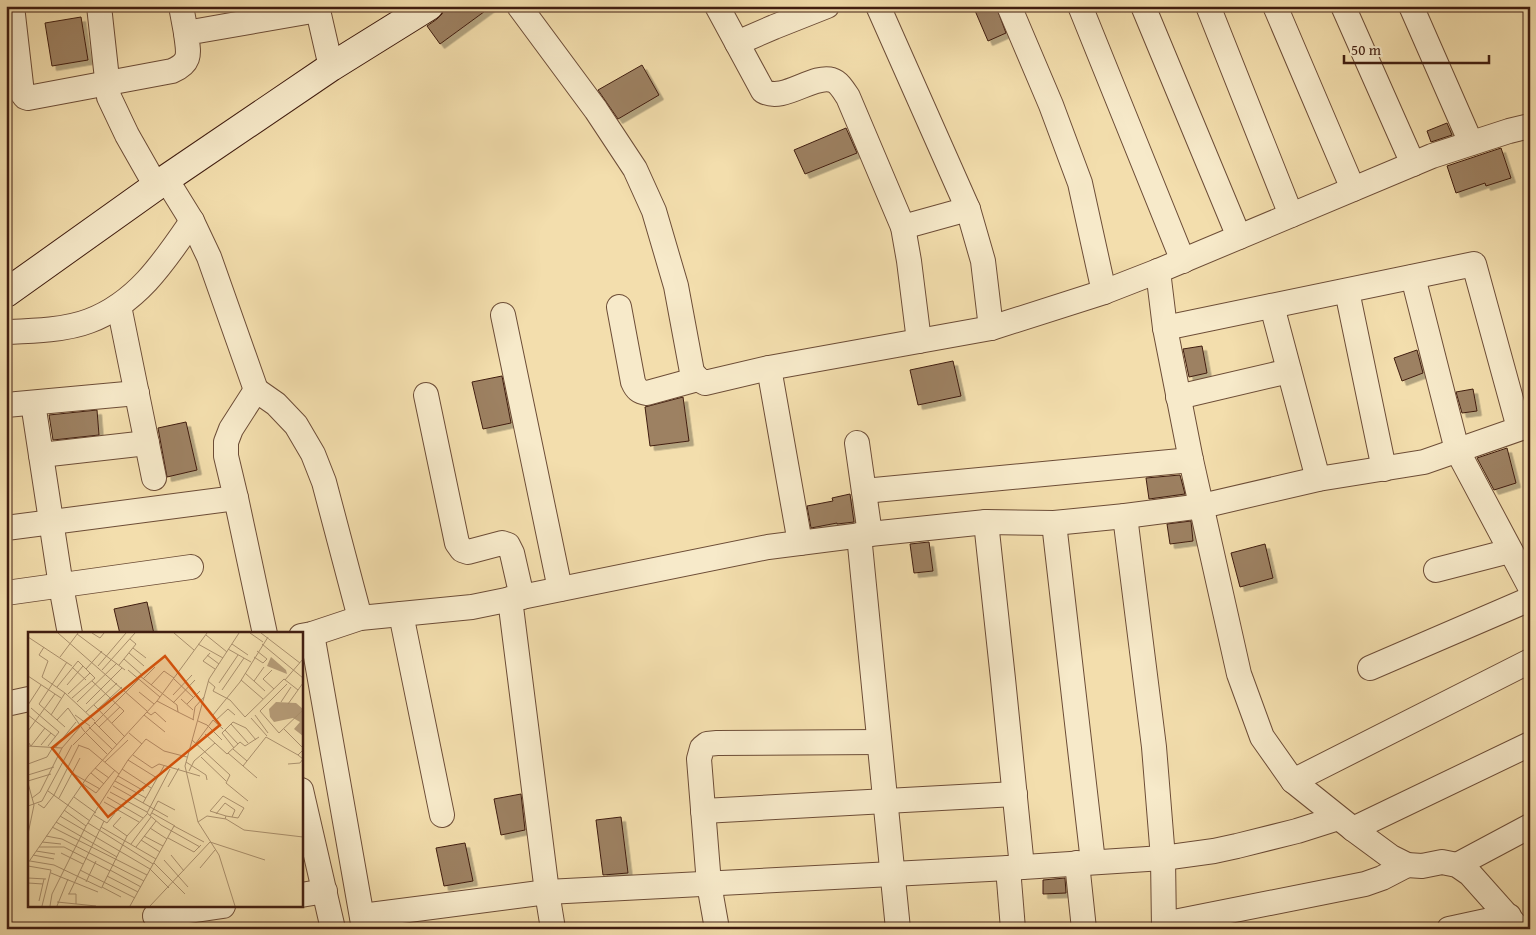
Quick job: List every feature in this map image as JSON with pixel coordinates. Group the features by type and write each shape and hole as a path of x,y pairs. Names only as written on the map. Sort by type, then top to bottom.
{"street":[{"path":"12,6 13,72 22,92 28,98 172,71 181,67 186,62 188,56 181,6"},
{"path":"99,6 109,97 127,135 192,222 210,257 256,390 276,404 296,425 313,454 324,482 360,618"},
{"path":"6,293 161,182 331,67 429,6"},
{"path":"519,6 596,110 635,169 654,211 676,286 692,372 705,383 769,368 991,328 1104,292 1183,261 1413,164 1471,143 1530,126"},
{"path":"717,6 763,91 769,94 778,94 823,79 833,80 848,97 903,227 919,341"},
{"path":"737,43 827,6"},
{"path":"878,6 968,209 983,261 991,328"},
{"path":"1009,6 1052,105 1080,183 1104,292"},
{"path":"1080,6 1183,261"},
{"path":"1143,6 1239,237"},
{"path":"1208,6 1291,215"},
{"path":"1275,6 1353,189"},
{"path":"1343,6 1413,164"},
{"path":"1412,6 1471,143"},
{"path":"186,33 318,8 331,67"},
{"path":"903,227 968,209"},
{"path":"6,332 52,329 89,322 119,306 139,290 163,263 192,222"},
{"path":"1165,328 1474,264 1524,426 1424,462 1318,479 1202,506 1054,523 986,522 768,547 472,607 360,618 307,635 363,923 547,892 1015,868 1163,858 1214,851 1296,831 1346,823 1530,744"},
{"path":"1158,271 1165,328 1191,460 1239,674 1262,737 1293,781 1392,857 1407,865 1422,866 1442,862 1457,865 1470,874 1514,923"},
{"path":"1413,277 1457,450 1530,587"},
{"path":"1347,291 1384,469"},
{"path":"119,306 154,478"},
{"path":"1272,306 1318,479"},
{"path":"619,307 633,382 636,388 641,392 647,393 698,379"},
{"path":"503,315 560,589"},
{"path":"769,368 800,543"},
{"path":"1178,398 1289,371"},
{"path":"256,390 231,429 226,442 226,456 265,632"},
{"path":"6,405 137,393"},
{"path":"426,395 457,543 462,550 468,552 502,543 508,544 512,552 547,892 553,929"},
{"path":"34,403 70,632"},
{"path":"41,455 147,443"},
{"path":"857,443 864,491 864,535 879,742 898,929"},
{"path":"864,491 1191,460"},
{"path":"6,528 236,498"},
{"path":"1125,516 1154,747 1163,858 1164,926 1365,884 1382,878 1407,865"},
{"path":"986,522 1015,794 1013,929"},
{"path":"1054,523 1085,863 1084,929"},
{"path":"1436,570 1510,551"},
{"path":"6,593 190,567"},
{"path":"1370,668 1530,599"},
{"path":"401,614 442,815"},
{"path":"1293,781 1530,661"},
{"path":"6,704 28,699"},
{"path":"717,929 709,884 699,759 702,748 707,744 727,742 879,742"},
{"path":"302,793 334,929"},
{"path":"703,811 1015,794"},
{"path":"1457,865 1530,826"},
{"path":"302,895 325,891"},
{"path":"155,916 209,908"},
{"path":"1449,929 1514,923"}],"building":[{"path":"445,6 492,6 440,44 427,26 442,14"},
{"path":"973,6 996,6 1006,33 988,41"},
{"path":"81,17 88,60 52,66 45,23"},
{"path":"642,65 659,95 618,119 598,90"},
{"path":"1447,123 1452,135 1431,142 1427,131"},
{"path":"846,128 857,153 805,174 794,150"},
{"path":"1501,148 1511,178 1486,186 1485,183 1456,193 1447,166"},
{"path":"1202,346 1207,373 1189,377 1183,349"},
{"path":"1417,350 1423,373 1402,381 1394,358"},
{"path":"953,361 961,396 918,405 910,370"},
{"path":"502,376 511,423 483,429 472,382"},
{"path":"1473,389 1477,411 1462,413 1456,392"},
{"path":"683,397 689,441 650,446 645,407"},
{"path":"97,410 99,435 53,440 49,415"},
{"path":"186,422 197,470 167,477 158,428"},
{"path":"1507,448 1516,483 1494,490 1477,458"},
{"path":"1180,475 1185,494 1149,499 1146,478"},
{"path":"850,494 854,522 811,528 807,506 833,501 832,498"},
{"path":"1191,521 1193,541 1170,544 1167,524"},
{"path":"929,542 933,571 914,573 910,544"},
{"path":"1265,544 1273,578 1240,587 1231,553"},
{"path":"147,602 154,632 120,632 114,609"},
{"path":"521,794 525,830 501,835 494,799"},
{"path":"621,817 628,873 603,875 596,820"},
{"path":"465,843 473,881 444,886 436,848"},
{"path":"1065,878 1066,893 1043,894 1043,880"}]}
